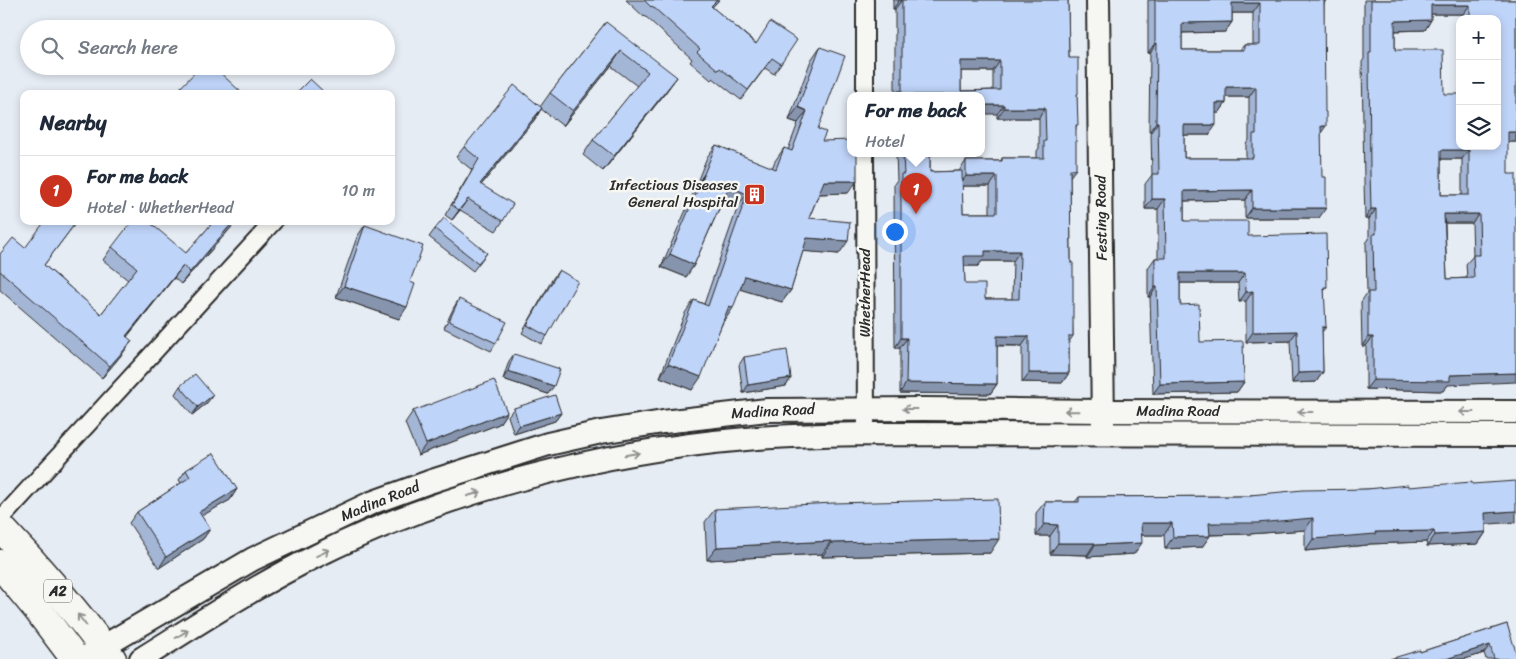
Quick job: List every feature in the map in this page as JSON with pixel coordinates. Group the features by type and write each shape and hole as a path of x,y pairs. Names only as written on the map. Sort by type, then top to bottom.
{"highway":[{"name":"A2","path":"0,527 37,566 77,613 99,655"},
{"name":"A2","path":"0,564 75,659"}],"main road":[{"name":"Festing Road","path":"1098,0 1103,436"},
{"name":"Madina Road","path":"99,655 253,559 371,503 429,482 548,444 601,432 715,415 767,410 830,408 865,410 924,408 1103,411 1516,412"},
{"name":"Madina Road","path":"141,659 265,583 319,554 412,515 465,496 551,471 678,447 746,439 866,434 1103,436 1516,435"}],"street":[{"path":"865,0 865,92"},
{"name":"WhetherHead","path":"865,157 866,434"},
{"path":"0,520 270,225"},
{"path":"1341,412 1342,435"}],"building":[{"path":"644,0 717,0 711,6 756,44 770,22 797,40 781,64 772,58 748,90 720,68 718,70 697,52 700,49"},
{"path":"902,0 1068,0 1069,58 1078,58 1076,169 1070,169 1073,336 1069,336 1069,373 1029,373 1029,336 997,336 997,384 906,383 907,338 901,338 901,174 904,174 903,157 930,157 930,172 962,171 963,213 997,213 997,176 966,176 966,161 1002,161 1002,158 1044,158 1044,141 1046,141 1045,108 1004,108 1004,105 985,105 985,92 898,91 902,91","holes":["961,61 1000,61 1000,90 961,91","985,251 1020,251 1019,299 985,299 985,284 965,284 964,256 985,256"]},
{"path":"1155,0 1324,0 1326,126 1321,126 1322,177 1326,177 1326,208 1252,208 1252,190 1184,191 1184,221 1248,221 1248,236 1326,234 1327,287 1324,287 1326,327 1322,327 1323,372 1298,373 1297,331 1253,332 1253,291 1246,292 1245,273 1180,273 1180,305 1199,304 1200,342 1243,341 1244,382 1160,384 1155,258 1166,258 1165,199 1152,199 1152,174 1159,174 1158,122 1156,122 1157,43 1155,43","holes":["1232,3 1260,3 1260,45 1244,45 1244,50 1182,50 1182,23 1232,22","1226,87 1256,87 1256,134 1253,134 1253,158 1184,158 1184,125 1216,125 1216,103 1226,103"]},
{"path":"1371,0 1516,0 1516,132 1508,132 1508,174 1516,174 1516,373 1450,375 1450,381 1373,380 1373,337 1368,337 1368,292 1374,292 1373,234 1376,234 1376,209 1371,209 1369,53 1371,53","holes":["1444,214 1479,214 1480,255 1473,255 1474,278 1447,279"]},
{"path":"606,22 677,77 614,156 593,140 648,72 621,51 573,111 550,93"},
{"path":"820,47 845,56 818,129 826,132 822,141 847,140 847,157 857,157 857,181 824,181 809,218 850,222 848,241 807,238 791,290 745,276 733,308 729,306 701,377 668,364 694,300 708,306 747,194 729,186 694,265 670,254 716,145 776,169 784,148 792,151 807,111 798,107"},
{"path":"192,75 223,75 239,90 182,90 180,88"},
{"path":"310,79 322,90 299,90"},
{"path":"514,85 542,108 480,184 513,204 503,221 468,199 459,210 452,205 479,159 464,147"},
{"path":"444,218 487,253 478,263 435,229"},
{"path":"42,225 74,225 44,265 101,314 137,268 112,247 129,225 153,225 186,253 210,225 231,225 190,272 183,266 126,336 132,341 110,366 0,271 0,254 13,238 25,248"},
{"path":"365,225 423,246 410,282 415,284 407,307 344,286"},
{"path":"559,270 578,281 547,336 527,325"},
{"path":"459,299 507,322 496,343 449,321"},
{"path":"787,350 791,378 748,385 744,357"},
{"path":"514,354 560,369 554,386 508,371"},
{"path":"195,374 213,395 198,407 180,386"},
{"path":"494,380 507,412 426,444 413,411"},
{"path":"555,395 561,413 519,426 514,408"},
{"path":"214,453 237,489 199,512 210,529 166,557 137,512 190,477 186,470"},
{"path":"1516,481 1516,511 1485,513 1486,532 1435,535 1434,531 1375,532 1376,534 1313,539 1313,518 1257,523 1209,523 1210,536 1173,537 1172,523 1141,523 1142,543 1095,545 1095,543 1058,543 1058,525 1044,524 1045,502 1079,502 1079,497 1250,496 1303,490 1367,489 1408,485 1408,487"},
{"path":"998,499 999,539 831,543 831,541 717,547 715,509 834,503"},
{"path":"1507,624 1516,652 1516,659 1494,659 1490,645 1446,659 1390,659 1420,650 1420,652"}],"place":[{"name":"Infectious Diseases General Hospital","path":"754,194"},
{"name":"For me back","path":"916,214"}]}
